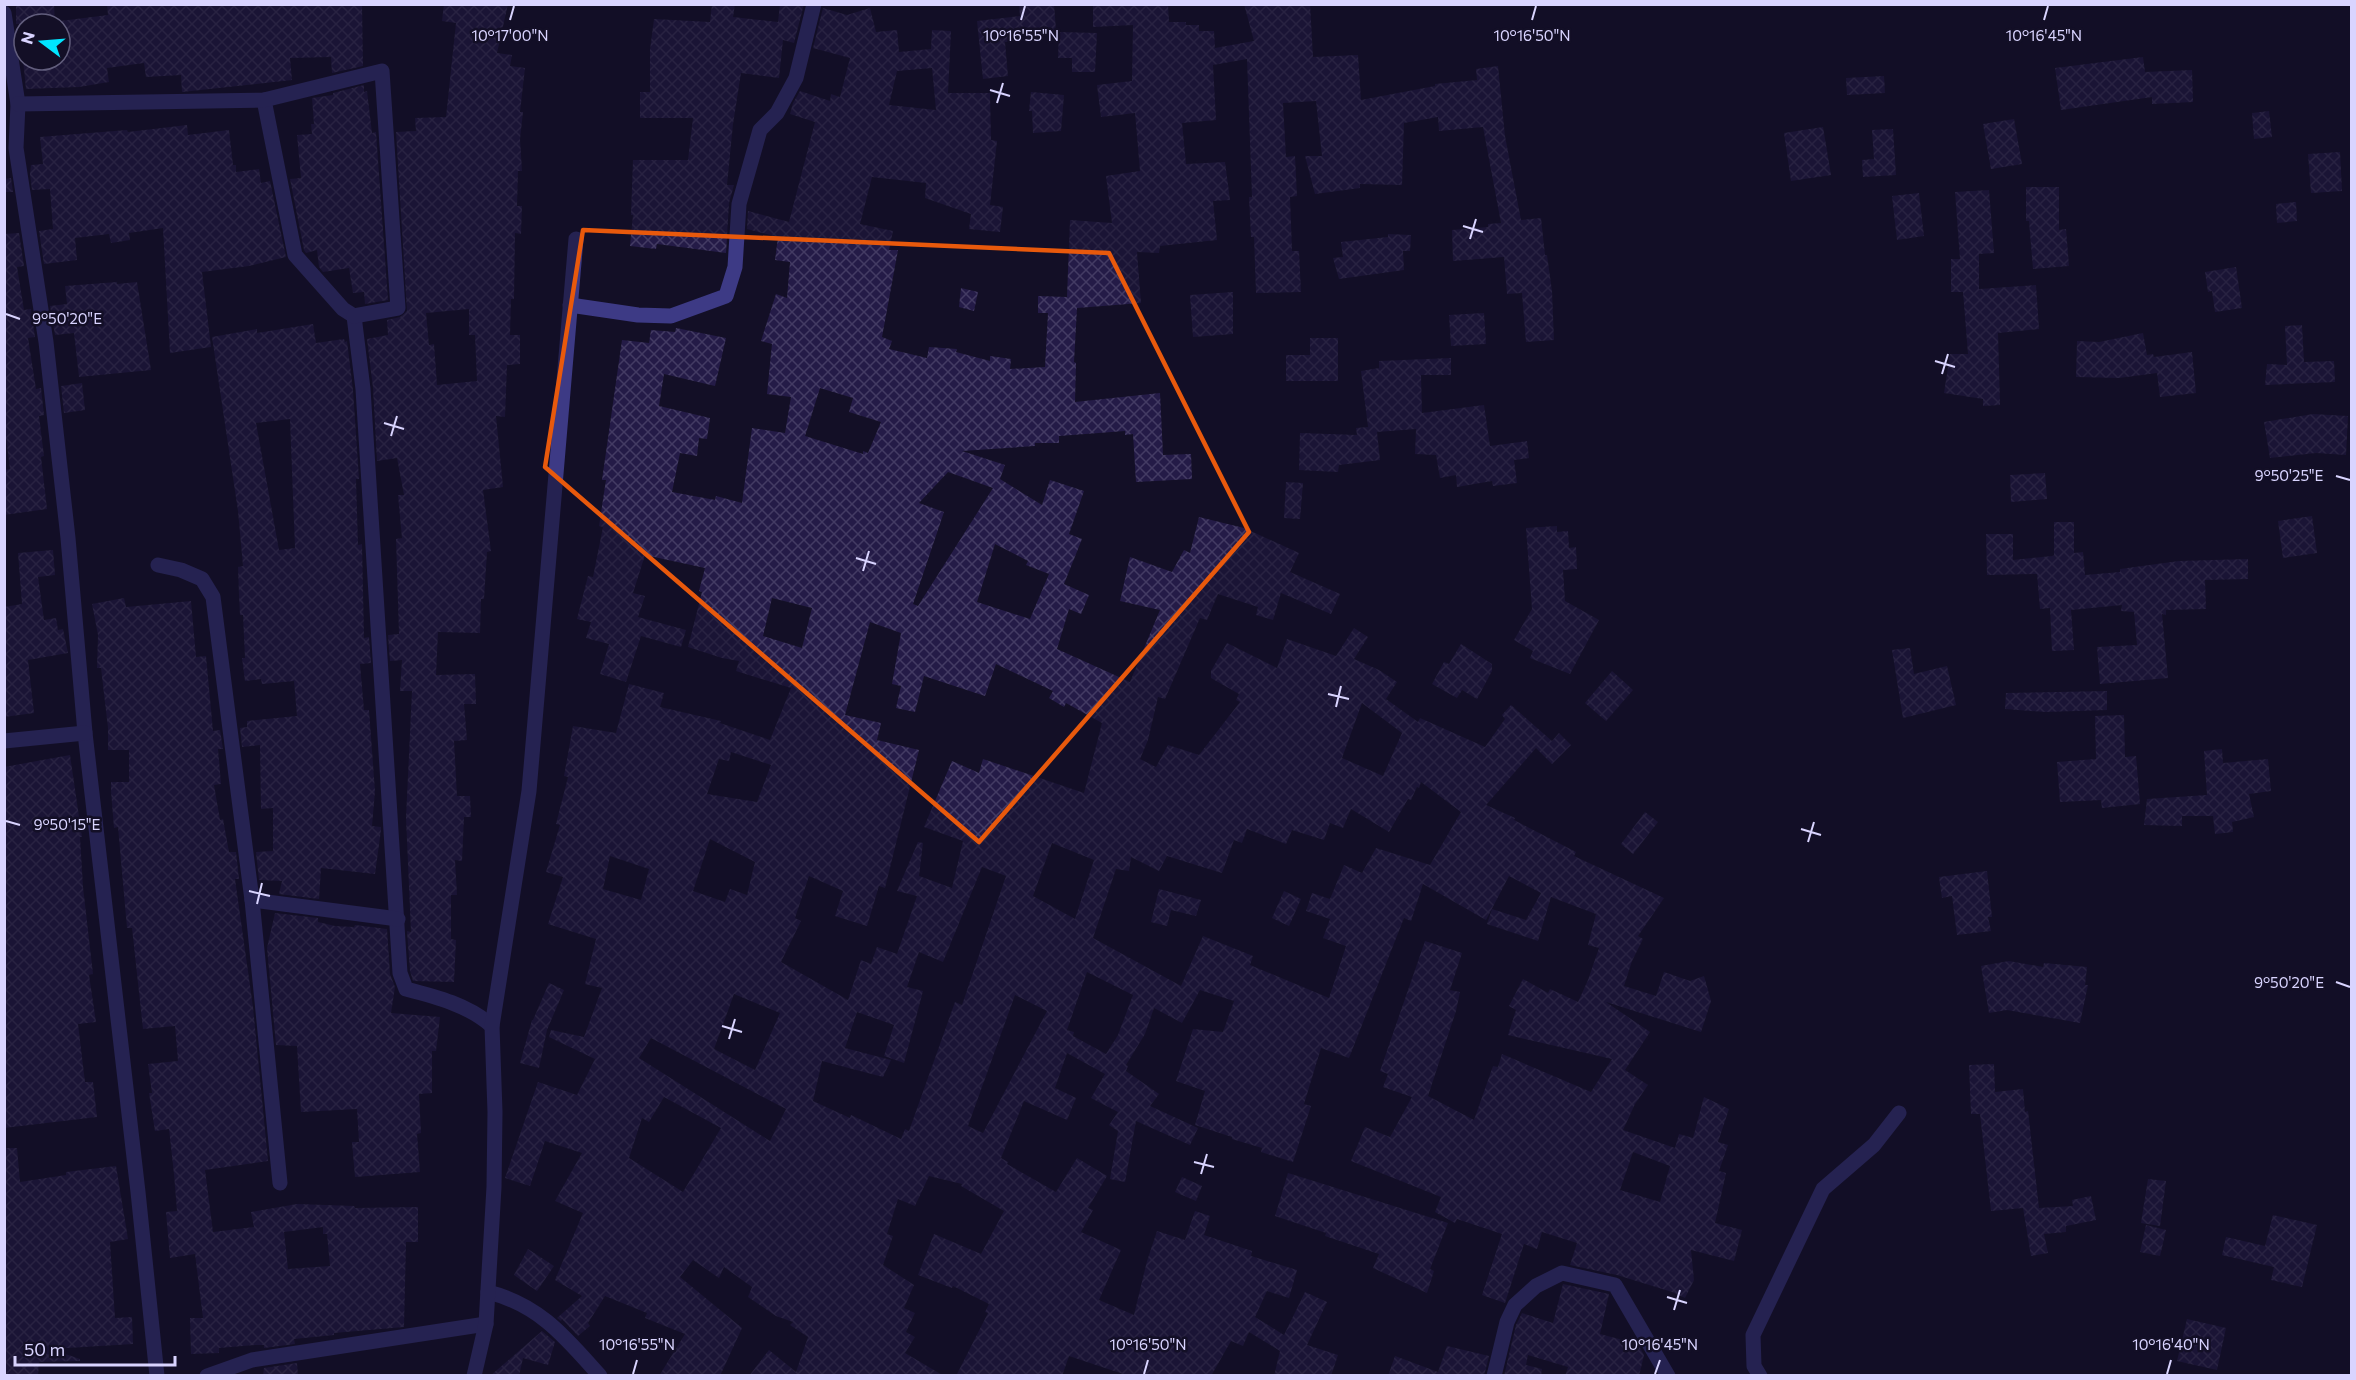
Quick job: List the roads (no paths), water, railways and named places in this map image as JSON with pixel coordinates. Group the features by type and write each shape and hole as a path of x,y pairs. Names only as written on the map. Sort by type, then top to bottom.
{"street":[{"path":"570,305 638,315 671,316 726,296 735,267 739,204 760,129 777,113 796,78 814,4"},
{"path":"4,13 18,104 10,150 46,342 68,538 85,733 157,1376"},
{"path":"18,104 264,100 382,71 398,308 354,316 343,309 295,255 264,100"},
{"path":"474,1376 486,1324 494,1188 495,1112 492,1026 529,791 576,239"},
{"path":"354,316 364,401 400,973 406,990 455,1004 479,1015 492,1026"},
{"path":"158,565 181,570 202,579 213,597 252,900 280,1183"},
{"path":"4,741 85,733"},
{"path":"252,900 398,919"},
{"path":"1760,1376 1754,1366 1753,1335 1823,1189 1874,1145 1899,1113"},
{"path":"1494,1376 1507,1322 1515,1305 1536,1286 1562,1273 1615,1285 1668,1376"},
{"path":"488,1292 510,1297 551,1322 600,1376"},
{"path":"207,1376 252,1360 486,1324"}]}
